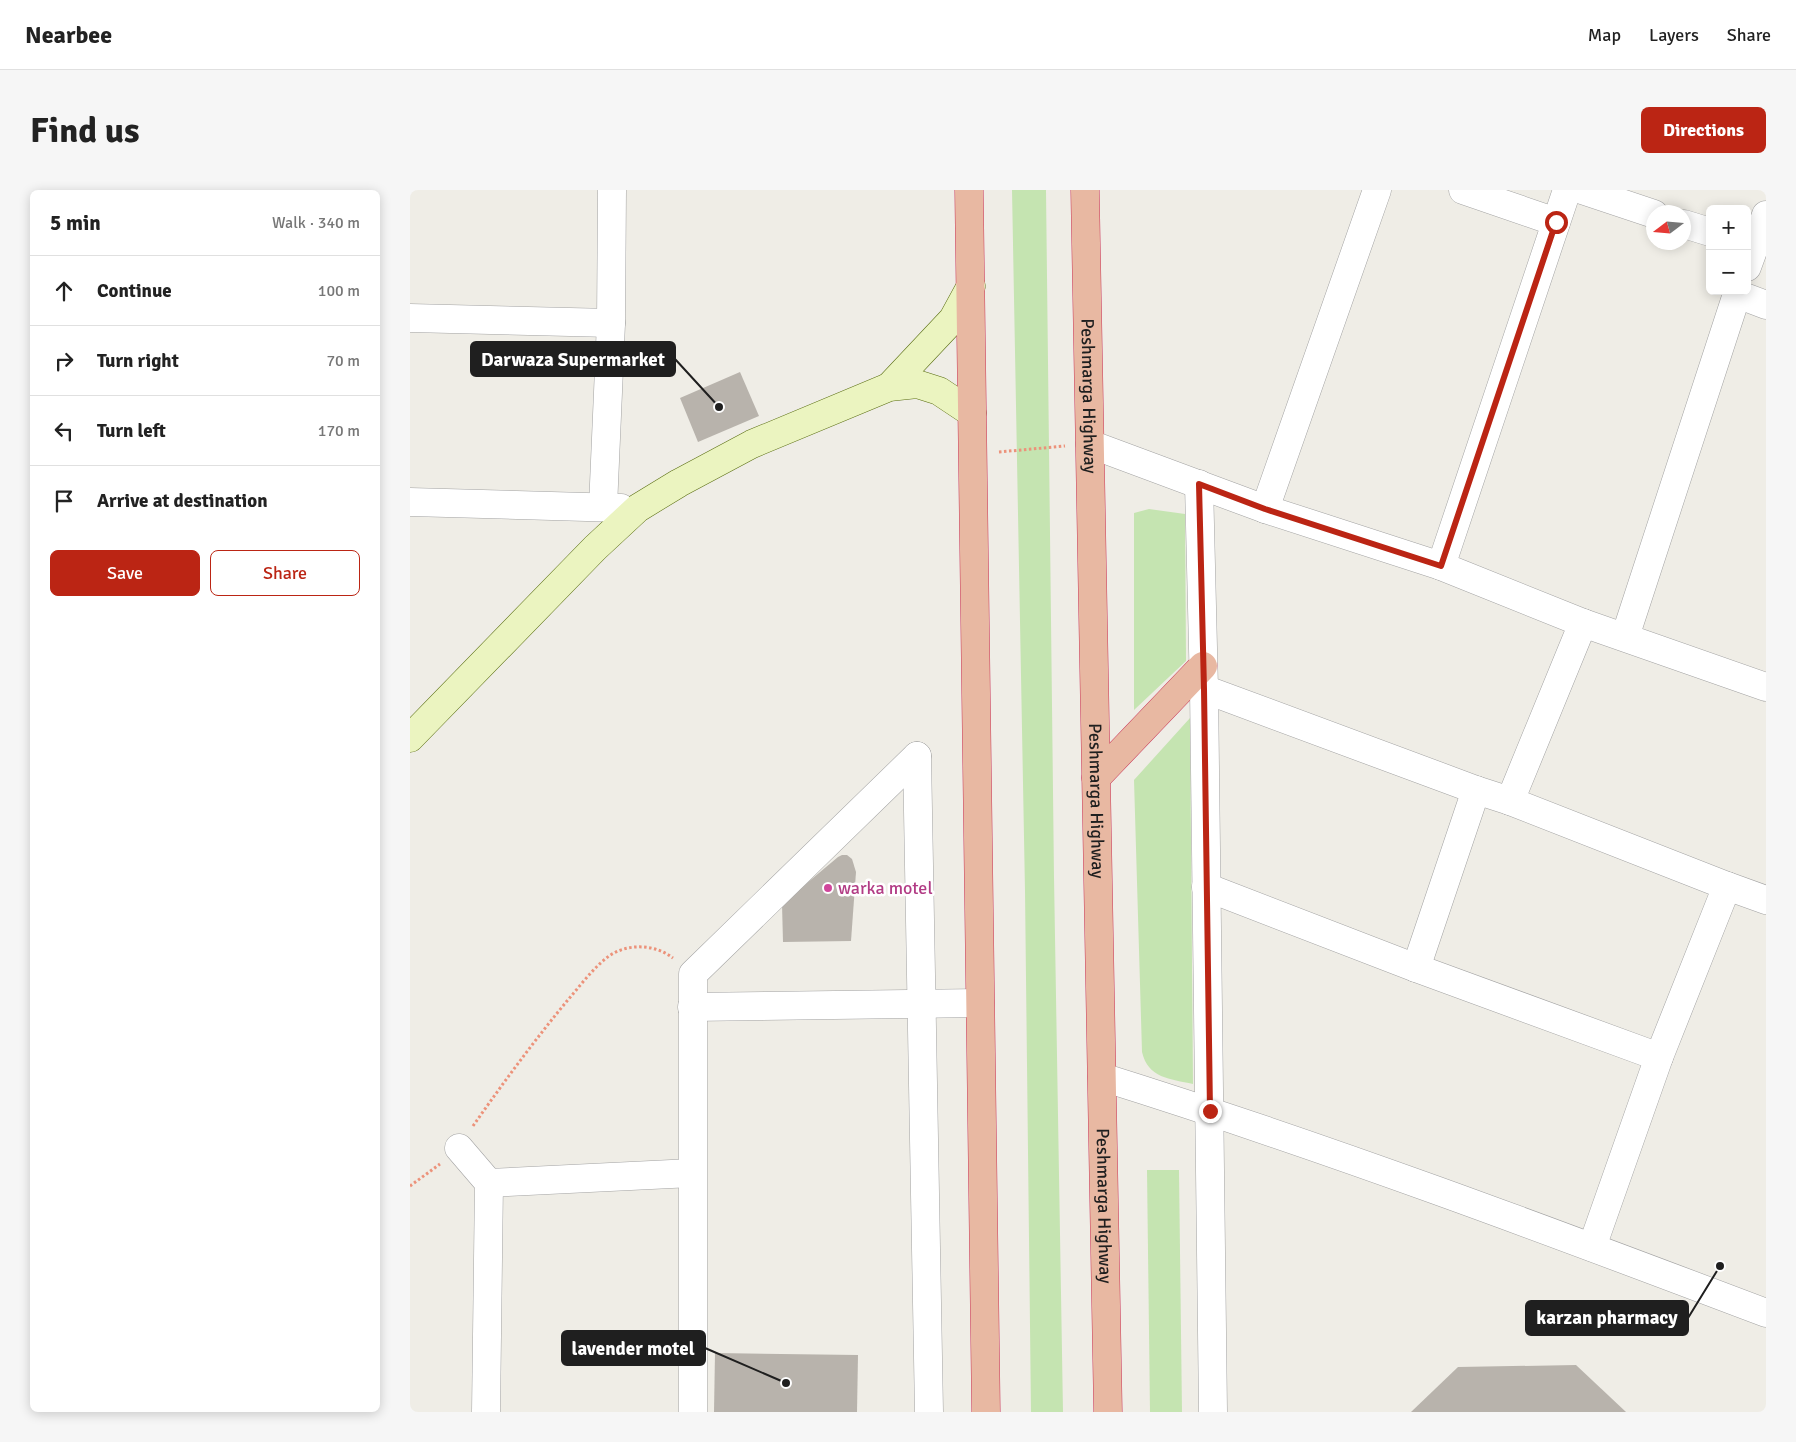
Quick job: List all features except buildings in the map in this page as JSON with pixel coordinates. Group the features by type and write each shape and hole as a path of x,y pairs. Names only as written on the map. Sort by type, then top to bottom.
{"highway":[{"path":"969,190 986,1412"},
{"name":"Peshmarga Highway","path":"1085,190 1108,1412"},
{"path":"1096,778 1204,678"}],"main road":[{"path":"889,387 954,319 971,286"},
{"path":"410,738 595,548 638,508 679,483 752,444 889,387 917,384 939,391 972,412"}],"street":[{"path":"603,507 611,323 612,190"},
{"path":"1265,509 1377,190"},
{"path":"1463,190 1556,222"},
{"path":"1441,566 1567,190"},
{"path":"1582,190 1646,211"},
{"path":"1751,251 1766,215"},
{"path":"1691,226 1706,231"},
{"path":"1625,637 1737,295"},
{"path":"1744,295 1766,305"},
{"path":"410,318 611,323"},
{"path":"1090,444 1265,509 1441,566 1582,623 1766,687"},
{"path":"1199,484 1204,678 1212,1412"},
{"path":"410,502 638,508"},
{"path":"1510,801 1582,623"},
{"path":"1204,678 1476,790 1510,801 1766,900"},
{"path":"693,1412 693,974 917,756 929,1412"},
{"path":"1416,968 1476,790"},
{"path":"1592,1247 1659,1058 1727,886"},
{"path":"1206,887 1416,968 1659,1058"},
{"path":"692,1007 980,1003"},
{"path":"1102,1077 1210,1111 1592,1247 1766,1313"},
{"path":"459,1148 489,1183 486,1412"},
{"path":"489,1183 692,1173"}],"path":[{"path":"972,455 1090,444"},
{"path":"410,1186 459,1148 542,1031 609,956 626,948 645,946 666,952 693,974"}],"green space":[{"path":"1012,190 1046,190 1054,877 1063,1412 1031,1412 1025,891"},
{"path":"1149,509 1185,514 1186,661 1134,710 1134,513"},
{"path":"1190,718 1193,1084 1161,1076 1149,1067 1142,1052 1134,780"},
{"path":"1147,1170 1179,1170 1182,1412 1150,1412"}],"place":[{"name":"Darwaza Supermarket","path":"719,407"},
{"name":"warka motel","path":"828,888"},
{"name":"karzan pharmacy","path":"1720,1266"},
{"name":"lavender motel","path":"786,1383"}],"route":[{"path":"1210,1111 1199,484 1265,509 1441,566 1556,222"}]}
